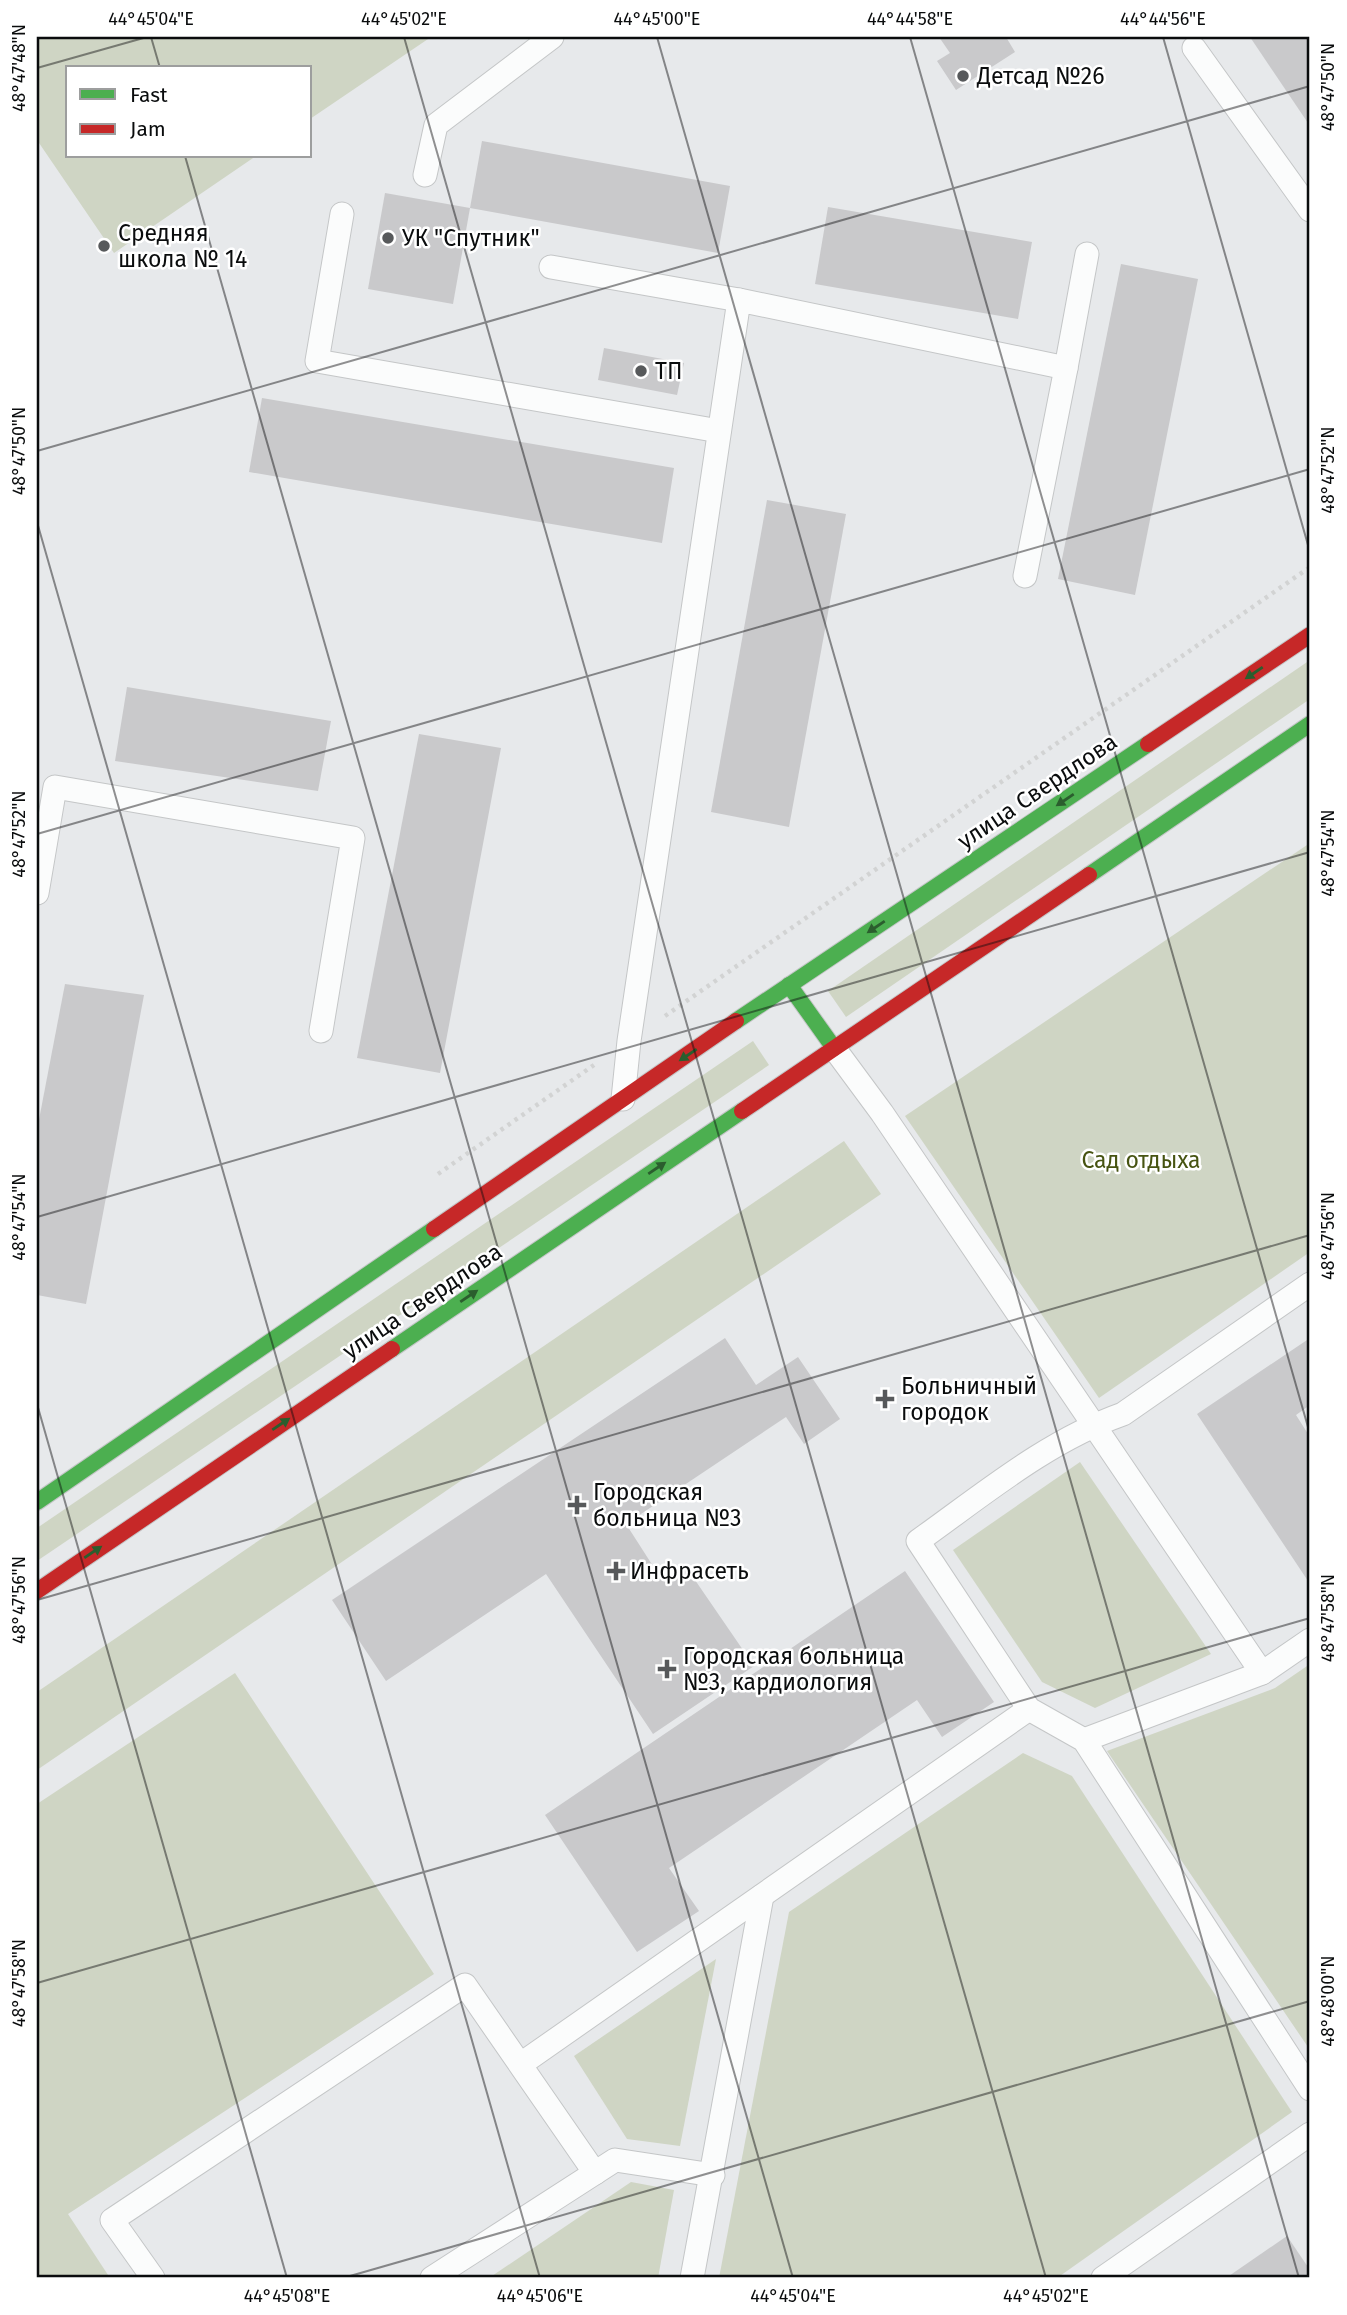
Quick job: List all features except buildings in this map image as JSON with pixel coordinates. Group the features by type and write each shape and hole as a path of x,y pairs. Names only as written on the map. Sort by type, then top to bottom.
{"street":[{"name":"улица Свердлова","path":"37,1502 789,985 1310,635"},
{"name":"улица Свердлова","path":"37,1591 1310,724"},
{"path":"789,985 834,1048"}],"lane":[{"path":"425,175 436,125 552,37"},
{"path":"1194,48 1310,210"},
{"path":"342,214 317,361 719,430"},
{"path":"1026,576 1087,254"},
{"path":"551,267 738,300 1066,368"},
{"path":"623,1099 629,1041 738,300"},
{"path":"37,893 39,867 55,787 353,838 321,1031"},
{"path":"834,1048 882,1113 1262,1673"},
{"path":"1310,1284 1123,1414 1094,1425 1048,1449 918,1541 1029,1709 1084,1740 1310,2089"},
{"path":"1084,1740 1262,1673 1310,1640"},
{"path":"521,2064 1029,1709"},
{"path":"692,2278 762,1896"},
{"path":"153,2278 112,2220 465,1985 595,2173"},
{"path":"1102,2278 1310,2134"},
{"path":"432,2278 615,2160 713,2175"}],"path":[{"path":"435,1176 1310,567"}],"green space":[{"path":"37,37 431,37 312,118 312,66 66,66 66,158 253,158 114,253 37,140"},
{"path":"1310,660 1310,699 846,1017 828,991"},
{"name":"Сад отдыха","path":"1310,843 1310,1252 1099,1398 905,1116"},
{"path":"753,1041 769,1065 37,1561 37,1528"},
{"path":"844,1141 881,1194 37,1770 37,1692"},
{"path":"1080,1462 1211,1654 1095,1708 1042,1682 953,1550"},
{"path":"1310,1664 1310,2050 1107,1751 1275,1688"},
{"path":"235,1673 434,1974 68,2214 110,2278 37,2278 37,1804"},
{"path":"1023,1753 1072,1776 1292,2112 1057,2278 719,2278 789,1912"},
{"path":"716,1959 680,2146 627,2139 574,2056"},
{"path":"631,2182 674,2190 658,2278 489,2278"}],"traffic: fast":[{"path":"1089,875 1310,724"},
{"path":"736,1021 1148,744"},
{"path":"789,985 834,1048"},
{"path":"392,1349 742,1111"},
{"path":"37,1502 434,1229"}],"traffic: jam":[{"path":"1148,744 1310,635"},
{"path":"742,1111 1089,875"},
{"path":"434,1229 736,1021"},
{"path":"37,1591 392,1349"}],"place":[{"name":"Детсад №26","path":"963,76"},
{"name":"УК \"Спутник\"","path":"388,238"},
{"name":"Средняя школа № 14","path":"104,246"},
{"name":"ТП","path":"641,371"},
{"name":"Больничный городок","path":"885,1399"},
{"name":"Городская больница №3","path":"577,1505"},
{"name":"Инфрасеть","path":"616,1571"},
{"name":"Городская больница №3, кардиология","path":"667,1669"}]}
